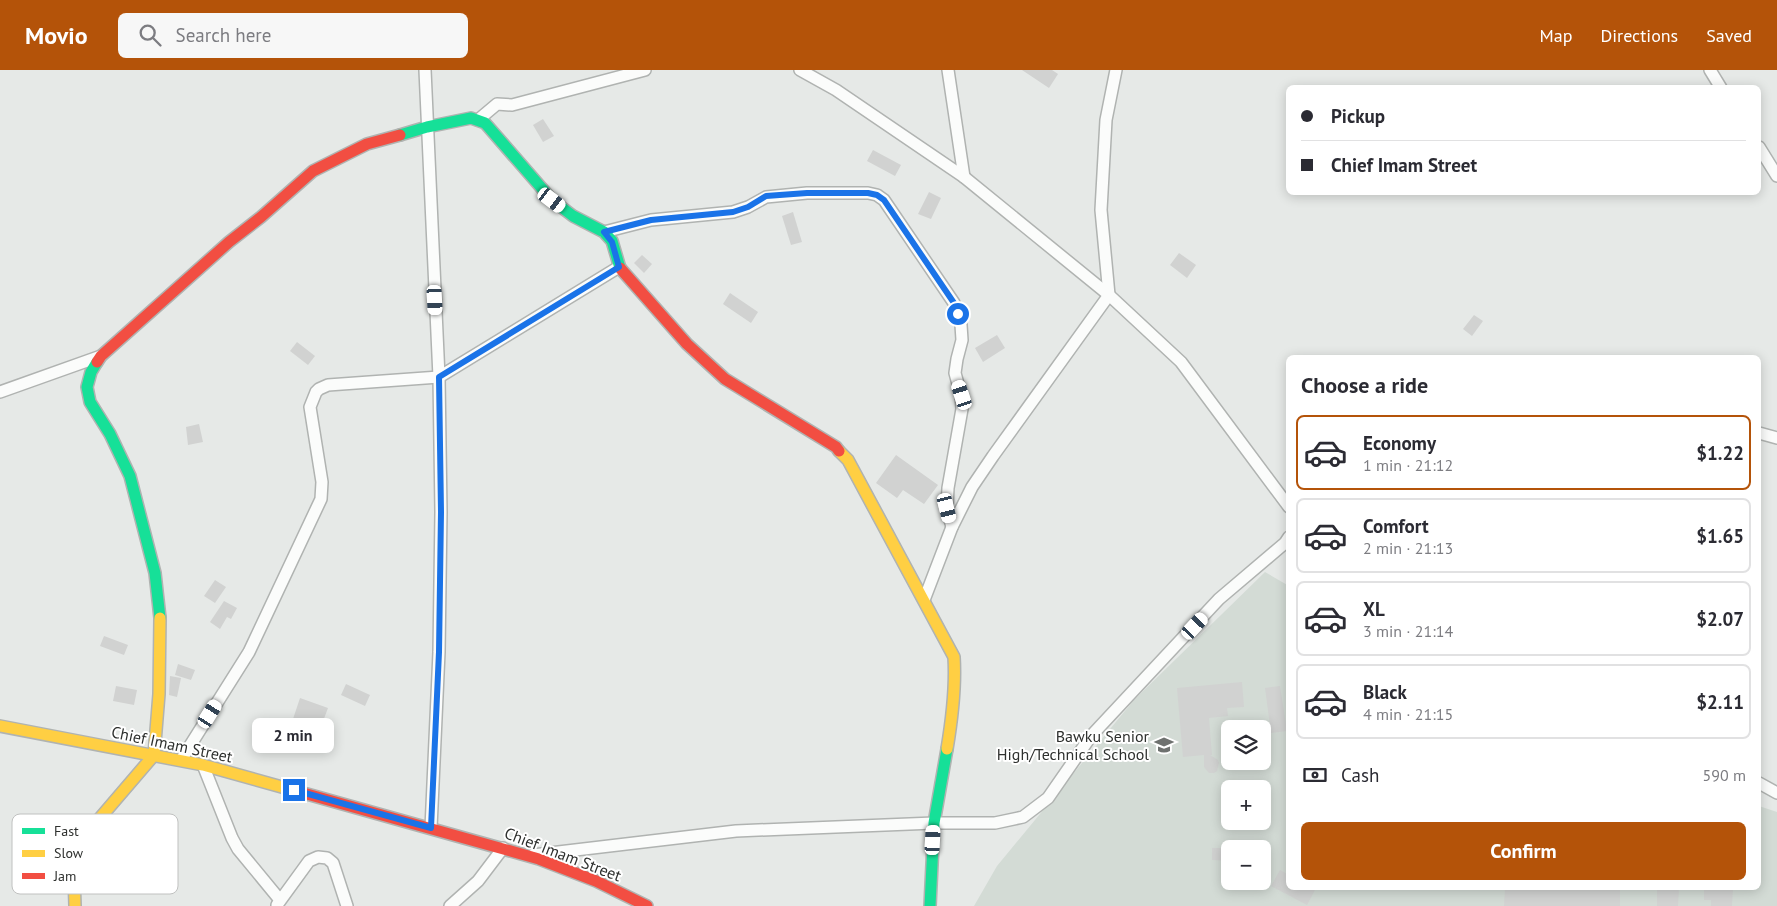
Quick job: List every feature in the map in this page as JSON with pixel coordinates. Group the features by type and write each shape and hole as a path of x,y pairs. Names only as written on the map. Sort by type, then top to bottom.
{"street":[{"path":"425,70 439,377 441,512 439,652 431,828"},
{"path":"478,120 497,104 512,105 645,70"},
{"path":"800,70 836,90 964,178 1109,295 1182,362 1286,503"},
{"path":"948,70 964,178"},
{"path":"924,600 952,527 972,487 1109,295 1101,210 1106,120 1116,70"},
{"path":"1710,70 1719,85"},
{"path":"103,814 154,755 161,640 160,608 155,572 130,476 110,434 90,402 87,387 91,372 101,356 229,242 261,217 313,171 367,144 463,119 478,120 490,128 552,200 573,216 604,232 612,242 619,267 687,344 719,374 794,420 836,447 842,453 954,657 950,727 934,823 930,906"},
{"path":"1761,150 1777,176"},
{"path":"604,232 651,220 733,212 748,207 766,196 807,193 868,193 877,195 884,200 954,303 961,325 962,340 955,373 962,395 962,408 948,488 947,508 952,527"},
{"path":"181,760 249,652 321,499 322,482 310,407 319,388 328,385 439,377 619,267"},
{"path":"0,392 101,356"},
{"path":"1761,434 1777,438"},
{"path":"530,856 736,831 934,823 995,823 1023,817 1048,798 1091,736 1219,599 1286,542"},
{"name":"Chief Imam Street","path":"0,726 203,765 503,848 530,856 597,882 647,906"},
{"path":"203,765 232,838 278,903 309,861 318,857 327,858 333,863 347,906"},
{"path":"1761,784 1777,793"},
{"path":"450,906 478,880 503,848"}],"shaded area":[{"name":"Bawku Senior High/Technical School","path":"1265,572 1286,584 1286,890 1761,890 1761,807 1777,812 1777,906 974,906 997,866 1134,700"}],"building":[{"path":"1022,70 1052,70 1058,74 1049,88"},
{"path":"543,119 554,136 543,142 533,125"},
{"path":"873,150 901,165 895,176 867,161"},
{"path":"929,192 941,198 931,219 918,214"},
{"path":"793,212 802,242 791,245 782,216"},
{"path":"1179,253 1196,265 1187,278 1170,265"},
{"path":"642,255 652,264 644,273 634,263"},
{"path":"730,293 758,312 751,323 723,304"},
{"path":"1474,315 1483,321 1472,336 1463,329"},
{"path":"997,335 1005,348 983,362 975,348"},
{"path":"297,342 315,356 308,365 290,351"},
{"path":"199,424 203,442 188,445 186,427"},
{"path":"896,455 938,485 924,504 903,490 897,498 876,483"},
{"path":"215,580 226,587 215,603 204,596"},
{"path":"224,601 237,608 231,619 227,617 220,629 210,622"},
{"path":"104,636 128,645 124,655 100,646"},
{"path":"178,664 195,670 191,680 175,675"},
{"path":"170,676 181,678 177,697 169,695"},
{"path":"1242,682 1244,707 1227,708 1228,716 1209,718 1212,755 1210,755 1218,760 1219,763 1217,771 1209,773 1204,767 1204,755 1183,757 1177,688"},
{"path":"346,684 370,695 365,706 341,695"},
{"path":"116,686 137,690 134,705 113,701"},
{"path":"1280,686 1286,731 1271,733 1271,720 1269,720 1265,688"},
{"path":"300,698 328,708 314,745 284,736 289,724 291,725"},
{"path":"1212,848 1221,848 1221,860 1212,860"},
{"path":"1280,870 1286,873 1286,890 1315,890 1307,905 1271,886"},
{"path":"1505,890 1620,890 1620,906 1504,906"},
{"path":"1657,890 1679,890 1678,906 1657,906"},
{"path":"1704,890 1733,890 1732,906 1711,906 1711,900 1704,900"}],"traffic: fast":[{"path":"400,135 471,118 485,123 552,200 573,216 604,232 612,241 620,268"},
{"path":"97,362 91,372 87,387 90,402 110,434 130,476 155,573 160,618"},
{"path":"930,906 934,823 947,749"}],"traffic: slow":[{"path":"839,451 848,460 954,657 953,703 947,749"},
{"path":"103,814 154,755 159,694 160,618"},
{"path":"0,726 203,765 289,789"},
{"path":"75,894 75,906"}],"traffic: jam":[{"path":"97,362 101,356 229,242 261,217 313,171 367,144 400,135"},
{"path":"620,268 687,344 725,379 836,447 839,451"},
{"path":"289,789 539,859 596,881 647,906"}],"place":[{"name":"Bawku Senior High/Technical School","path":"1164,745"}],"route":[{"path":"294,790 431,828 439,652 441,512 439,377 619,267 612,242 604,232 651,220 711,216 733,212 748,207 766,196 807,193 868,193 877,195 884,200 914,243 954,303 958,314"}]}
